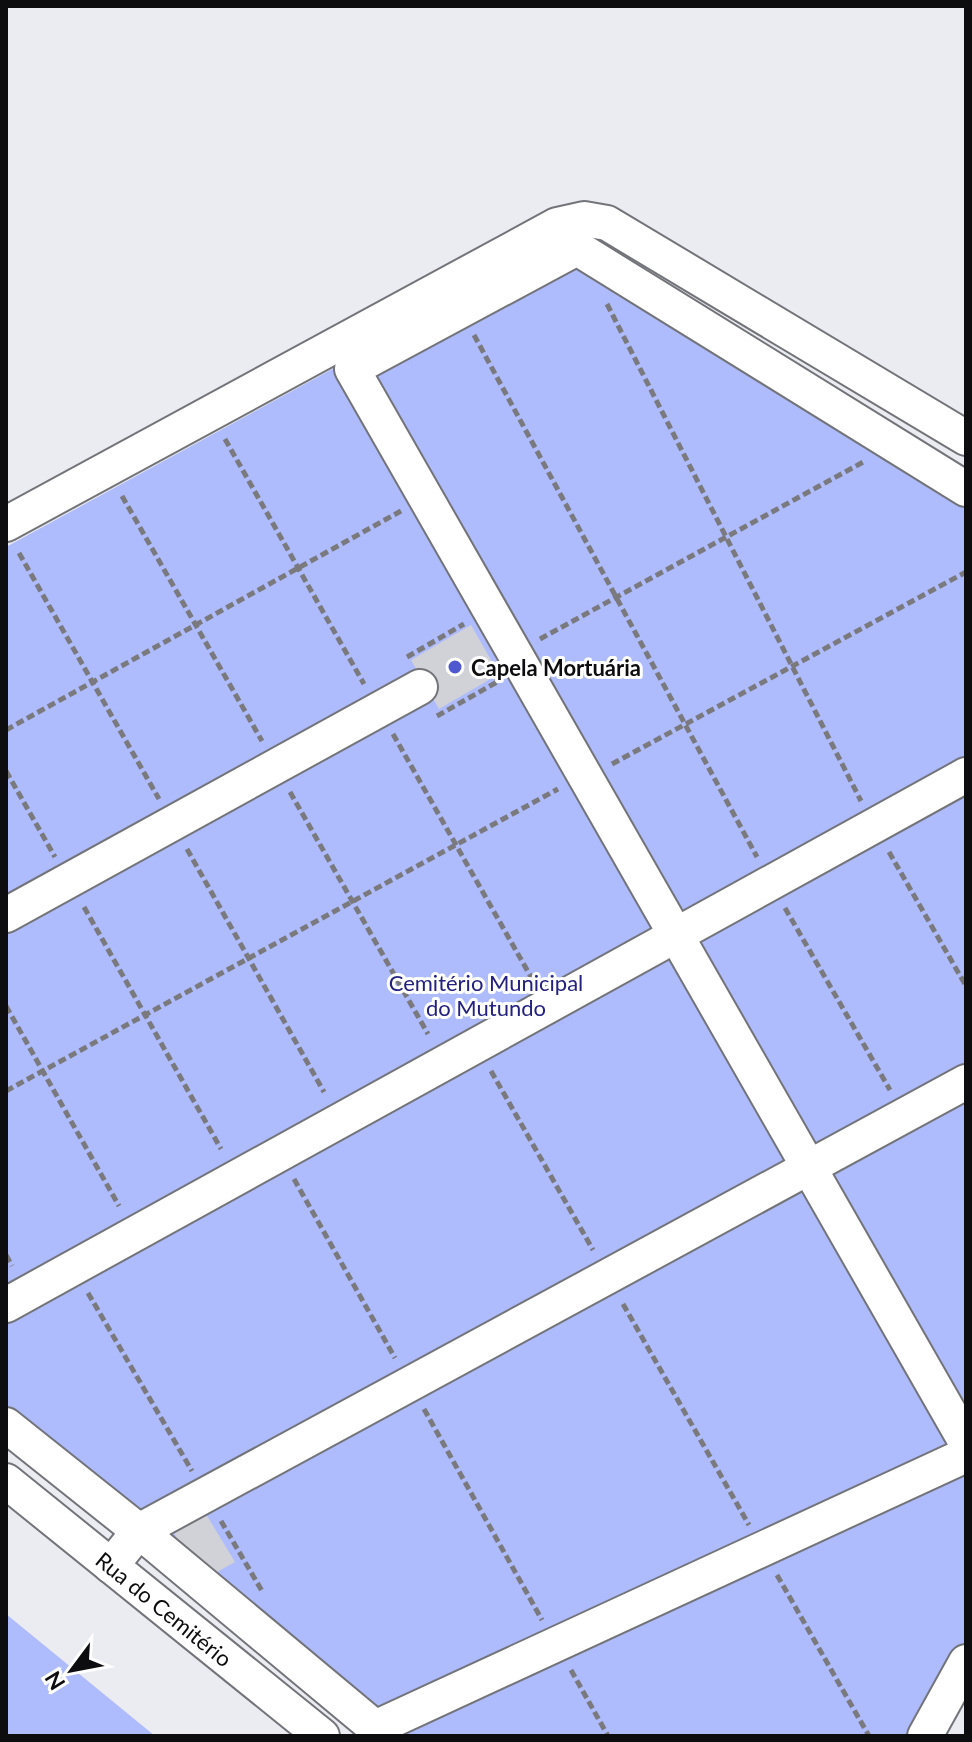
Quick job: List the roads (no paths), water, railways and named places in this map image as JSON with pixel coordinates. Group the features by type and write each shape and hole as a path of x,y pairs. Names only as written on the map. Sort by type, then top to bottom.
{"street":[{"path":"6,524 557,225 584,219 607,223 966,438"},
{"path":"966,489 577,248 352,369 515,653 576,790 676,935 966,1442"},
{"path":"6,915 420,687"},
{"path":"6,1305 966,775"},
{"path":"126,1546 410,1384 966,1082"},
{"path":"6,1425 126,1546 380,1732 556,1644 966,1455"},
{"name":"Rua do Cemitério","path":"6,1481 126,1546 322,1736"},
{"path":"925,1736 966,1662"}],"place":[{"name":"Capela Mortuária","path":"455,667"}],"park label":[{"name":"Cemitério Municipal do Mutundo","path":"486,994"}]}
